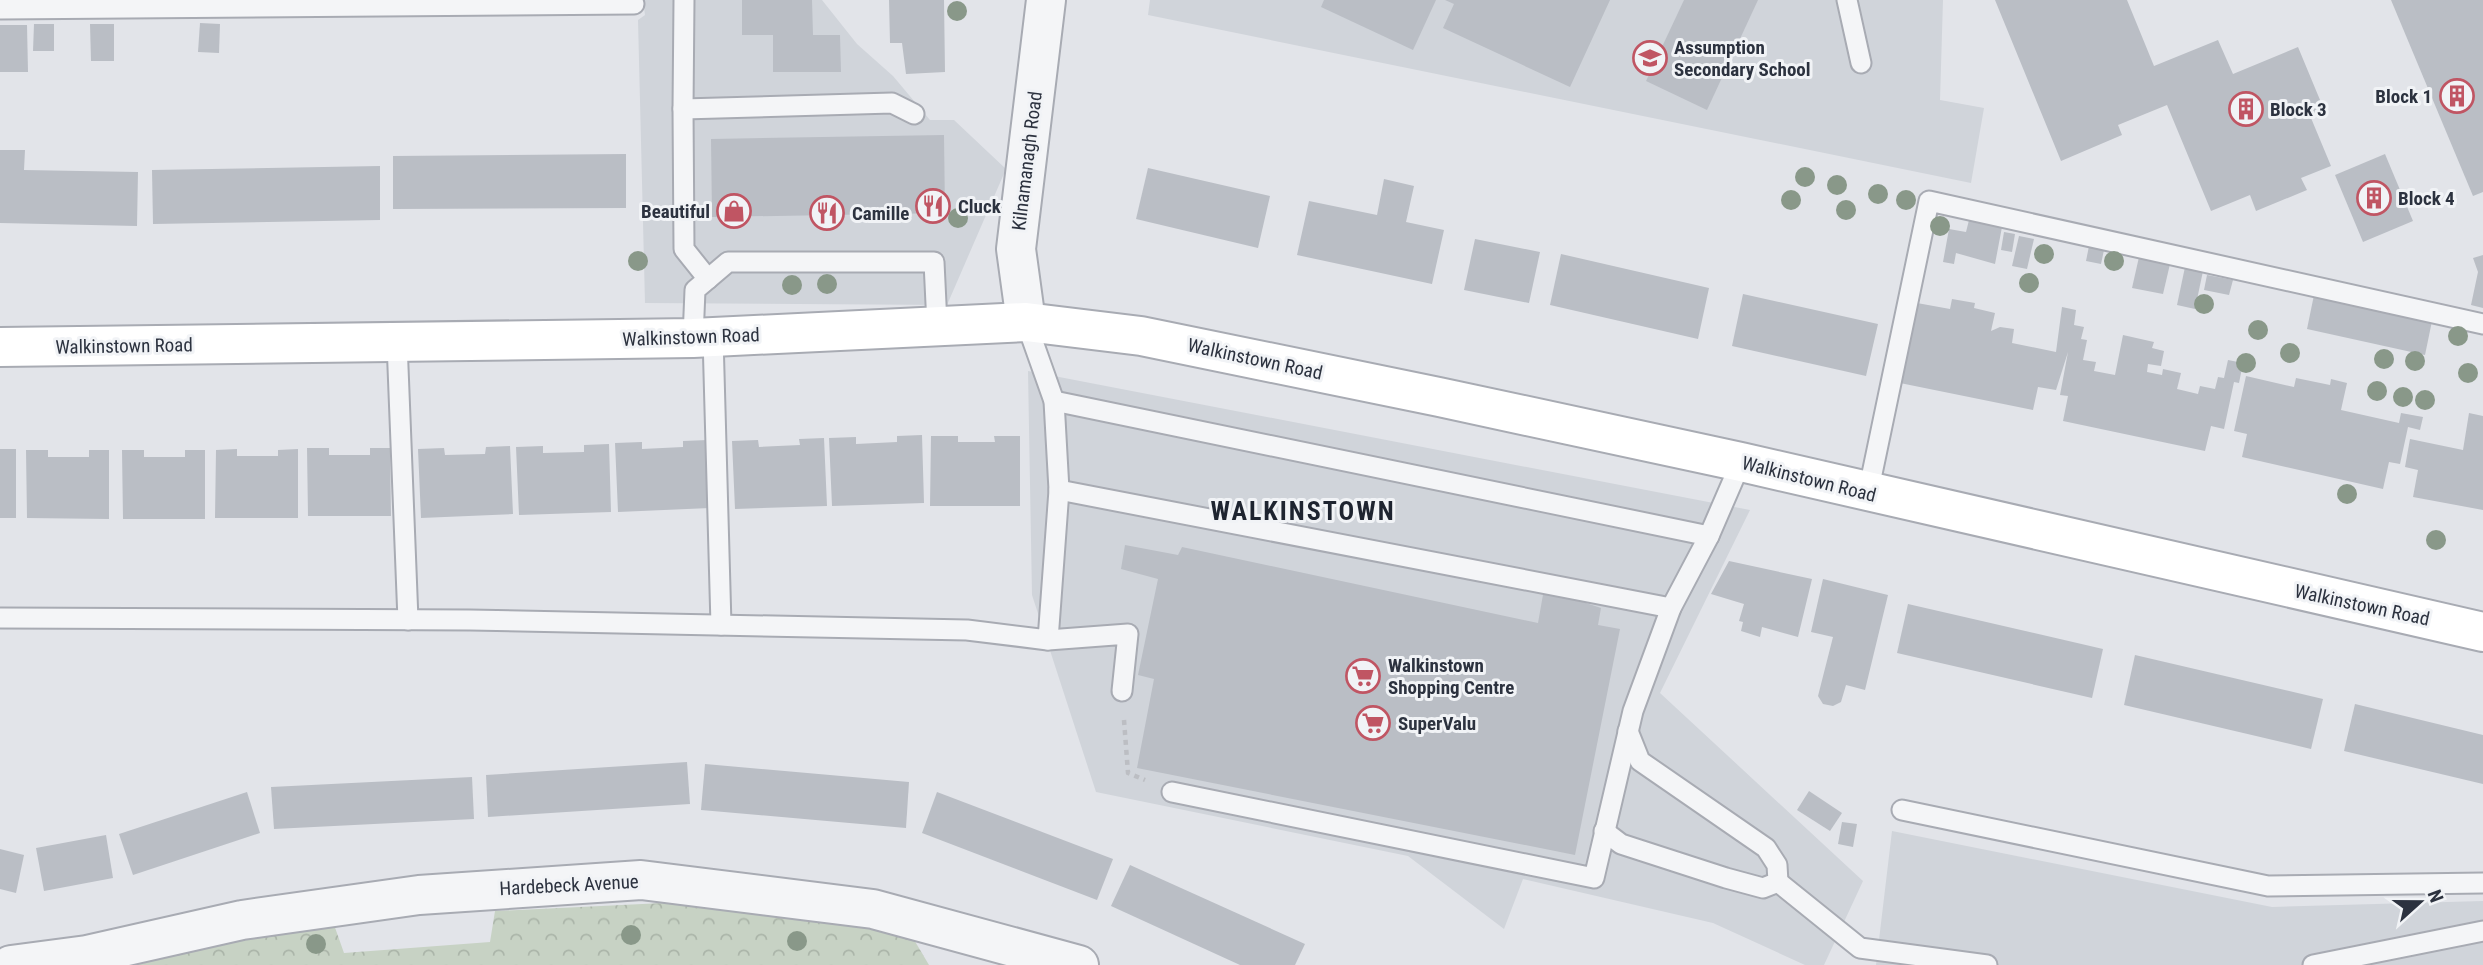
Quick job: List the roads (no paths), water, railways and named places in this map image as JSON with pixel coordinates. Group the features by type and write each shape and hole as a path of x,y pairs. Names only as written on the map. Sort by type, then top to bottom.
{"main road":[{"name":"Walkinstown Road","path":"0,347 703,338 937,325 1026,323 1141,336 1741,462 2483,632"}],"street":[{"name":"Kilnamanagh Road","path":"1026,323 1016,249 1046,0"},
{"name":"Hardebeck Avenue","path":"11,965 56,962 242,920 419,895 641,880 873,909 1079,965"}],"lane":[{"path":"684,0 684,249 708,279"},
{"path":"1847,0 1861,63"},
{"path":"0,9 286,4 635,4"},
{"path":"683,110 892,103 914,114"},
{"path":"1868,493 1928,201 2483,324"},
{"path":"721,625 703,338 695,290 728,262 934,262 937,325"},
{"path":"1026,323 1054,401 1059,490 1048,640"},
{"path":"397,342 408,620"},
{"path":"1054,401 1709,536"},
{"path":"1172,792 1594,878 1633,711 1671,608 1709,536 1741,462"},
{"path":"1059,490 1671,608"},
{"path":"0,618 408,620 967,630 1048,640 1128,634 1122,691"},
{"path":"1628,731 1640,761 1766,848 1777,864 1778,882 1860,948 1987,965"},
{"path":"1902,810 2268,886 2483,883"},
{"path":"1604,831 1621,844 1726,878 1763,888 1778,882"},
{"path":"2313,965 2483,931"}],"place":[{"name":"Assumption Secondary School","path":"1650,58"},
{"name":"Block 1","path":"2457,96"},
{"name":"Block 3","path":"2246,109"},
{"name":"Block 4","path":"2374,198"},
{"name":"Cluck","path":"933,206"},
{"name":"Beautiful","path":"734,211"},
{"name":"Camille","path":"827,213"},
{"name":"Walkinstown Shopping Centre","path":"1363,676"},
{"name":"SuperValu","path":"1373,723"}],"district":[{"name":"WALKINSTOWN","path":"1303,511"}]}
